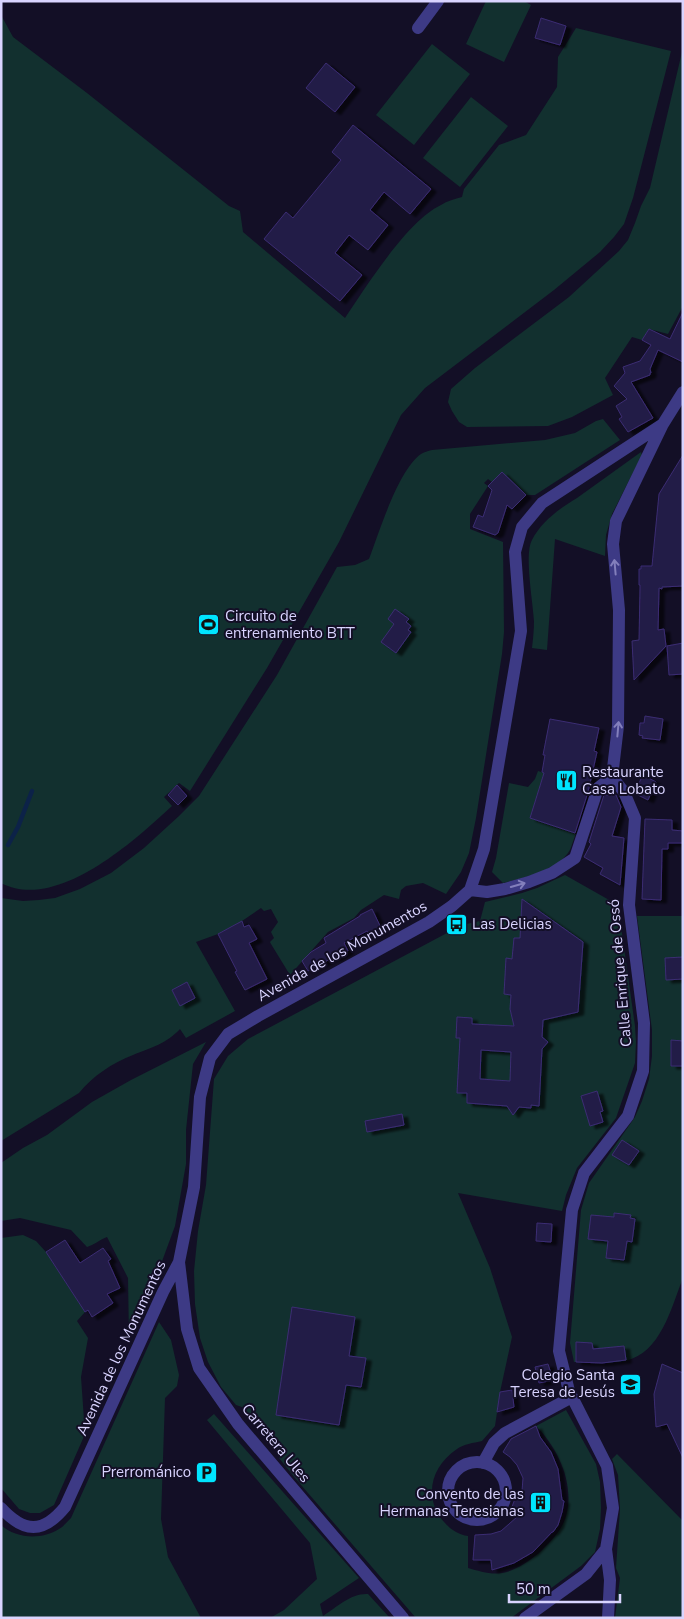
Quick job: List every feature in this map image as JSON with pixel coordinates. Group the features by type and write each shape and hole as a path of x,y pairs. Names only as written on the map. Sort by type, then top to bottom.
{"street":[{"path":"418,28 438,1"},
{"name":"Avenida de los Monumentos","path":"1,1508 12,1519 23,1526 35,1527 46,1525 57,1518 65,1507 163,1292 179,1262 194,1187 200,1097 210,1058 228,1034 430,922 470,890 484,849 521,631 515,552 522,527 542,503 664,424 683,392"},
{"path":"470,890 487,892 529,882 552,873 575,858 598,788 612,777 618,726 619,610 613,544 616,521 664,424"},
{"name":"Calle Enrique de Ossó","path":"525,1618 586,1574 606,1549 613,1508 606,1466 569,1391 559,1351 572,1210 584,1174 628,1116 643,1071 644,1023 629,905 635,818 624,792 612,777"},
{"name":"Carretera Ules","path":"179,1262 187,1329 199,1368 238,1424 403,1618"},
{"path":"483,1463 494,1443 505,1433 572,1397"},
{"path":"470,1463 483,1463 494,1467 500,1473 505,1481 506,1498 502,1506 489,1518 474,1520 459,1514 454,1508 448,1492 449,1484 452,1477 463,1466 470,1463"},
{"path":"606,1549 610,1580 608,1618"}],"green space":[{"path":"486,1 524,1 531,5 504,62 466,44"},
{"path":"1,15 13,37 229,206 240,211 243,232 345,318 388,256 415,225 428,213 443,204 462,197 464,189 499,145 526,135 557,87 558,57 576,28 671,51 633,198 624,224 600,252 554,290 425,388 401,415 339,542 267,668 190,791 179,783 164,797 172,806 137,837 93,868 70,881 46,888 23,889 1,883"},
{"path":"432,44 470,74 414,145 376,115"},
{"path":"682,52 683,306 668,334 649,329 642,340 632,337 605,378 613,395 572,417 548,426 467,427 459,422 448,402 451,389 475,368 569,297 619,251 628,240 650,188"},
{"path":"471,97 508,126 460,187 423,158"},
{"path":"603,419 620,440 535,495 526,495 488,479 484,483 488,486 470,514 470,529 503,542 504,632 469,853 461,872 446,894 423,883 406,886 401,890 399,899 384,895 361,910 354,918 328,932 290,975 270,942 274,938 271,932 278,922 271,909 264,911 261,908 218,934 196,942 235,1011 186,1038 180,1029 164,1042 125,1058 103,1071 79,1093 1,1141 1,898 23,901 39,900 55,898 80,889 111,873 144,848 199,796 277,675 337,567 355,565 369,559 397,487 413,462 421,454 432,450 545,440 575,433"},
{"path":"641,452 642,455 612,514 606,535 605,556 555,539 547,650 532,648 534,621 529,556 532,540 540,527 558,511"},
{"path":"538,771 544,773 530,818 576,834 571,849 555,865 538,873 503,883 492,872 509,783 528,787 535,779"},
{"path":"565,875 618,905 635,1026 635,1063 616,1118 577,1168 562,1211 458,1193 490,1268 512,1337 495,1426 482,1441 463,1446 448,1456 436,1474 432,1494 438,1514 445,1523 455,1531 468,1536 468,1568 498,1573 507,1572 526,1562 539,1553 555,1536 562,1527 566,1516 568,1492 563,1467 551,1445 536,1426 566,1410 596,1464 600,1482 600,1529 595,1552 581,1566 511,1618 416,1618 295,1478 279,1458 280,1452 242,1407 236,1405 221,1387 208,1362 200,1338 195,1304 194,1271 198,1231 206,1185 214,1079 228,1056 248,1039 462,925 480,921 485,902 537,888"},
{"path":"637,916 683,916 683,1278 663,1328 648,1349 625,1361 606,1363 574,1362 570,1343 581,1210 589,1183 635,1117 649,1079 652,1056 652,1030"},
{"path":"206,1042 193,1064 186,1130 186,1164 175,1226 129,1338 128,1278 107,1237 87,1247 71,1230 20,1218 1,1221 1,1163 47,1135 92,1102"},
{"path":"23,1235 36,1241 46,1252 85,1312 77,1321 88,1338 81,1377 85,1434 54,1505 40,1513 30,1513 19,1509 1,1488 1,1238"},
{"path":"159,1322 171,1340 179,1375 177,1386 165,1398 161,1519 168,1557 201,1618 1,1618 1,1525 14,1533 37,1536 52,1533 64,1526 71,1518"},
{"path":"214,1414 359,1578 320,1604 323,1616 350,1598 368,1594 390,1618 270,1618 284,1610 317,1579 310,1543 207,1420"},
{"path":"617,1454 683,1521 683,1618 615,1618 620,1578 616,1568 620,1509 618,1475 612,1459"}],"building":[{"path":"541,18 566,26 560,45 535,38"},
{"path":"326,63 355,87 335,112 306,88"},
{"path":"353,125 431,189 410,214 384,192 370,210 388,225 368,250 349,235 335,253 362,275 340,301 264,239 286,212 293,218 341,160 332,152"},
{"path":"683,312 683,362 658,350 650,369 650,375 631,382 653,418 628,432 619,419 622,417 616,406 627,399 614,386 625,373 623,367 640,361 651,345 642,340 649,329 670,339"},
{"path":"683,455 683,586 659,588 658,630 664,629 666,646 634,680 632,641 639,640 639,569 641,569 641,566 652,566 659,494"},
{"path":"502,472 526,495 512,509 507,505 498,533 495,535 473,527 478,515 483,517 492,490 488,486"},
{"path":"395,609 409,619 406,622 411,626 408,630 411,632 396,653 381,642 394,624 388,619"},
{"path":"683,643 683,674 669,675 667,646"},
{"path":"645,716 663,719 660,740 642,738 643,736 639,735 640,723 644,723"},
{"name":"Restaurante Casa Lobato","path":"550,719 599,728 594,751 597,752 588,792 575,833 530,818 544,773 542,772 545,755 543,755"},
{"path":"643,775 656,782 648,800 634,793"},
{"path":"177,785 187,796 178,805 168,795"},
{"path":"604,795 616,795 621,807 612,836 624,838 620,885 600,874 603,868 584,857 591,844 589,842"},
{"path":"645,819 672,820 672,830 683,831 683,843 668,843 668,849 662,849 661,900 642,899"},
{"path":"522,899 583,942 578,1012 543,1020 542,1037 548,1042 542,1049 539,1106 531,1105 531,1108 519,1107 513,1115 507,1106 467,1103 467,1093 457,1093 460,1038 456,1038 457,1017 472,1018 472,1024 514,1026 510,1009 511,995 504,994 506,958 512,959 514,938 520,938","holes":["481,1050 511,1052 510,1081 480,1079"]},
{"path":"372,909 382,930 370,936 367,931 344,943 348,951 308,971 302,961 311,952 326,943 324,938"},
{"path":"242,921 244,927 249,925 257,939 249,943 267,979 245,990 218,934"},
{"path":"683,957 683,979 666,980 665,958"},
{"path":"187,982 195,998 180,1006 172,990"},
{"path":"671,1040 683,1041 683,1066 671,1066"},
{"path":"597,1091 603,1111 600,1112 603,1122 590,1126 581,1096"},
{"path":"402,1114 404,1125 367,1132 365,1121"},
{"path":"622,1140 639,1151 629,1165 612,1155"},
{"path":"614,1213 631,1215 630,1218 635,1219 632,1242 627,1241 624,1260 606,1258 608,1241 588,1239 591,1215 614,1217"},
{"path":"537,1223 552,1224 551,1242 536,1241"},
{"path":"65,1240 80,1263 103,1248 111,1259 108,1261 120,1288 107,1294 113,1303 92,1317 88,1310 85,1312 46,1252"},
{"path":"292,1307 355,1317 349,1356 366,1358 361,1387 346,1385 339,1425 276,1415"},
{"path":"576,1342 592,1343 593,1349 624,1346 626,1360 602,1363 576,1362"},
{"path":"548,1364 553,1380 539,1383 535,1367"},
{"path":"662,1364 683,1373 683,1458 667,1424 656,1427 654,1394"},
{"path":"512,1390 514,1407 497,1412 500,1392"},
{"name":"Convento de las Hermanas Teresianas","path":"536,1426 540,1437 551,1452 558,1469 562,1500 564,1501 562,1512 558,1525 553,1532 533,1552 514,1563 492,1570 491,1560 473,1560 475,1535 501,1531 517,1517 510,1512 518,1491 522,1491 523,1478 517,1465 503,1452 511,1439"}],"waterway":[{"path":"8,845 18,827 32,791"}],"place":[{"name":"Circuito de entrenamiento BTT","path":"209,625"},
{"name":"Restaurante Casa Lobato","path":"566,781"},
{"name":"Las Delicias","path":"456,924"},
{"name":"Colegio Santa Teresa de Jesús","path":"631,1384"},
{"name":"Prerrománico","path":"207,1472"},
{"name":"Convento de las Hermanas Teresianas","path":"540,1503"}]}
